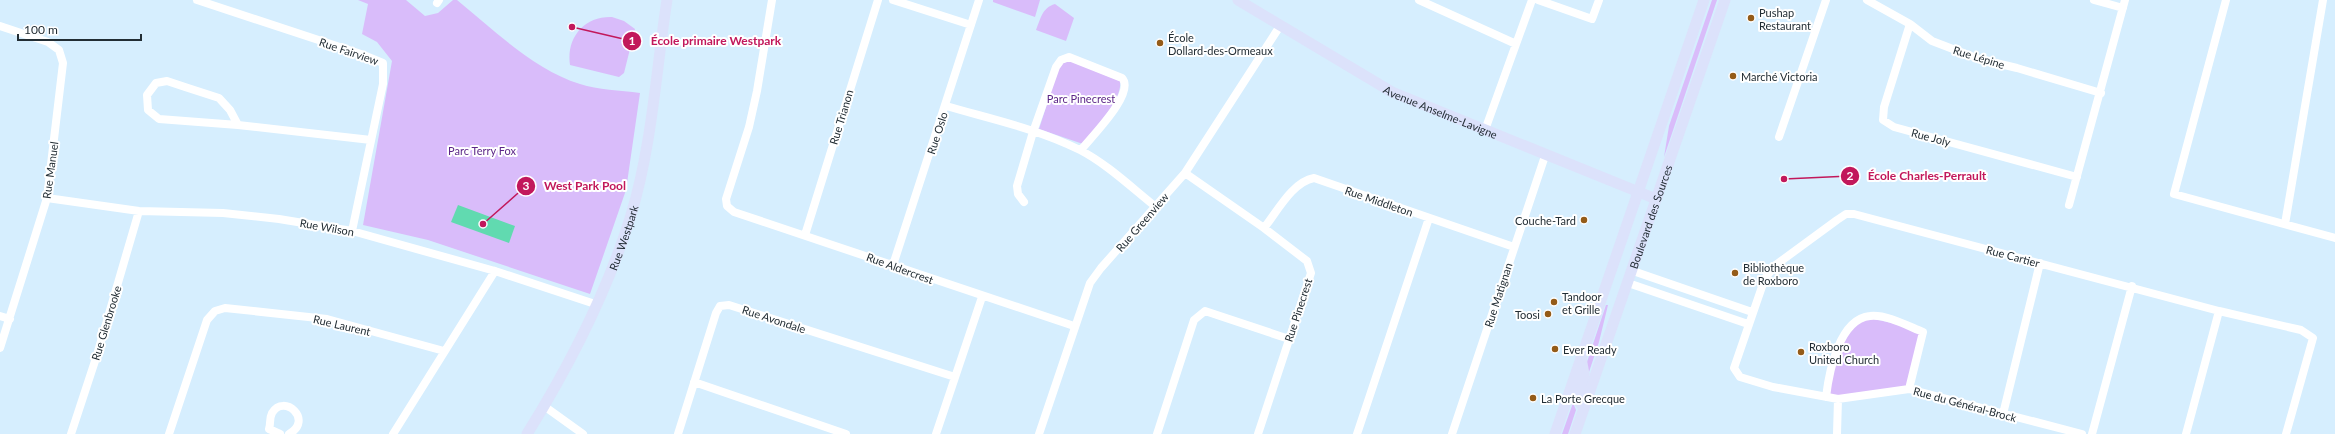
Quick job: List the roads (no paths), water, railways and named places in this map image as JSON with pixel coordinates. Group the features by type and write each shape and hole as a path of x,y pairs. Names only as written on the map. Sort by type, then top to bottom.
{"main road":[{"name":"Rue Westpark","path":"527,434 544,406 598,305 631,215 640,178 667,0"},
{"name":"Avenue Anselme-Lavigne","path":"1238,0 1392,92 1545,156 1656,199"},
{"name":"Boulevard des Sources","path":"1555,434 1704,0"},
{"name":"Boulevard des Sources","path":"1575,434 1725,0"},
{"path":"1581,357 1584,374 1578,400 1584,408"}],"street":[{"name":"Rue Fairview","path":"197,0 384,63 383,84 352,231"},
{"name":"Rue Aldercrest","path":"772,0 757,91 749,127 726,199 727,206 734,212 893,265 982,297 1074,326"},
{"name":"Rue Trianon","path":"805,235 878,0"},
{"path":"893,0 971,25"},
{"name":"Rue Oslo","path":"893,265 946,106 979,0"},
{"path":"1419,0 1516,44"},
{"path":"1485,130 1532,0"},
{"path":"1538,0 1592,19 1599,0"},
{"path":"1780,138 1826,0"},
{"name":"Rue Lépine","path":"1867,0 1910,24 1932,41 1979,59 2017,68 2101,93"},
{"path":"2094,0 2123,8"},
{"path":"2069,205 2126,0"},
{"path":"2226,0 2174,194 2335,238"},
{"path":"2285,224 2323,0"},
{"name":"Rue Joly","path":"1910,24 1884,107 1883,120 1894,127 2077,177"},
{"name":"Rue Manuel","path":"0,26 48,42 59,50 63,64 48,198 0,348"},
{"name":"Rue Greenview","path":"1039,434 1074,326 1090,283 1101,268 1185,173 1280,26"},
{"path":"1024,202 1018,194 1017,186 1033,132 1056,67 1061,60 1070,57 1122,78 1126,82 1126,88 1122,100 1081,150"},
{"path":"238,125 230,110 219,98 186,87 166,81 156,83 147,95 148,110 159,119 238,125 371,140"},
{"path":"946,106 1033,132 1081,150 1118,176 1156,207"},
{"name":"Rue Matignan","path":"1452,434 1545,156"},
{"name":"Rue Pinecrest","path":"1185,173 1264,228 1307,261 1310,273 1258,434"},
{"name":"Rue Middleton","path":"1264,228 1298,185 1305,179 1314,178 1514,247"},
{"name":"Rue Wilson","path":"48,198 139,211 223,213 279,219 352,231 495,271 598,305"},
{"name":"Rue Glenbrooke","path":"71,434 96,358 139,211"},
{"name":"Rue Cartier","path":"1748,324 1765,278 1777,264 1846,214 1854,214 2132,286 2219,311 2302,330 2313,338 2286,434"},
{"path":"1357,434 1429,218"},
{"path":"2003,414 2040,263"},
{"path":"393,434 495,271"},
{"path":"1632,271 1752,312"},
{"path":"1628,284 1748,324"},
{"path":"2092,434 2132,286"},
{"path":"936,434 982,297"},
{"name":"Rue Avondale","path":"678,434 716,314 720,306 729,305 955,377"},
{"name":"Rue Laurent","path":"169,434 207,320 215,311 225,308 327,319 444,351"},
{"path":"1157,434 1194,320 1205,311 1289,340"},
{"path":"2186,434 2219,311"},
{"path":"0,316 10,319"},
{"path":"1826,397 1838,348 1847,329 1852,323 1870,316 1887,319 1923,332 1909,389"},
{"name":"Rue du Général-Brock","path":"1748,324 1734,368 1740,378 1772,387 1838,398 1909,389 2082,434"},
{"path":"694,382 846,434"},
{"path":"1837,434 1838,398"},
{"path":"280,434 268,431 273,411 277,408 286,406 295,411 299,419 296,428 289,434"},
{"path":"544,406 583,434"}],"place":[{"name":"Pushap Restaurant","path":"1751,18"},
{"name":"École primaire Westpark","path":"572,27"},
{"name":"École Dollard-des-Ormeaux","path":"1160,43"},
{"name":"Marché Victoria","path":"1733,76"},
{"name":"École Charles-Perrault","path":"1784,179"},
{"name":"Couche-Tard","path":"1584,220"},
{"name":"West Park Pool","path":"483,224"},
{"name":"Bibliothèque de Roxboro","path":"1735,273"},
{"name":"Tandoor et Grille","path":"1554,302"},
{"name":"Toosi","path":"1548,314"},
{"name":"Ever Ready","path":"1555,349"},
{"name":"Roxboro United Church","path":"1801,352"},
{"name":"La Porte Grecque","path":"1533,398"}],"park label":[{"name":"Parc Pinecrest","path":"1081,98"},
{"name":"Parc Terry Fox","path":"482,150"}]}
